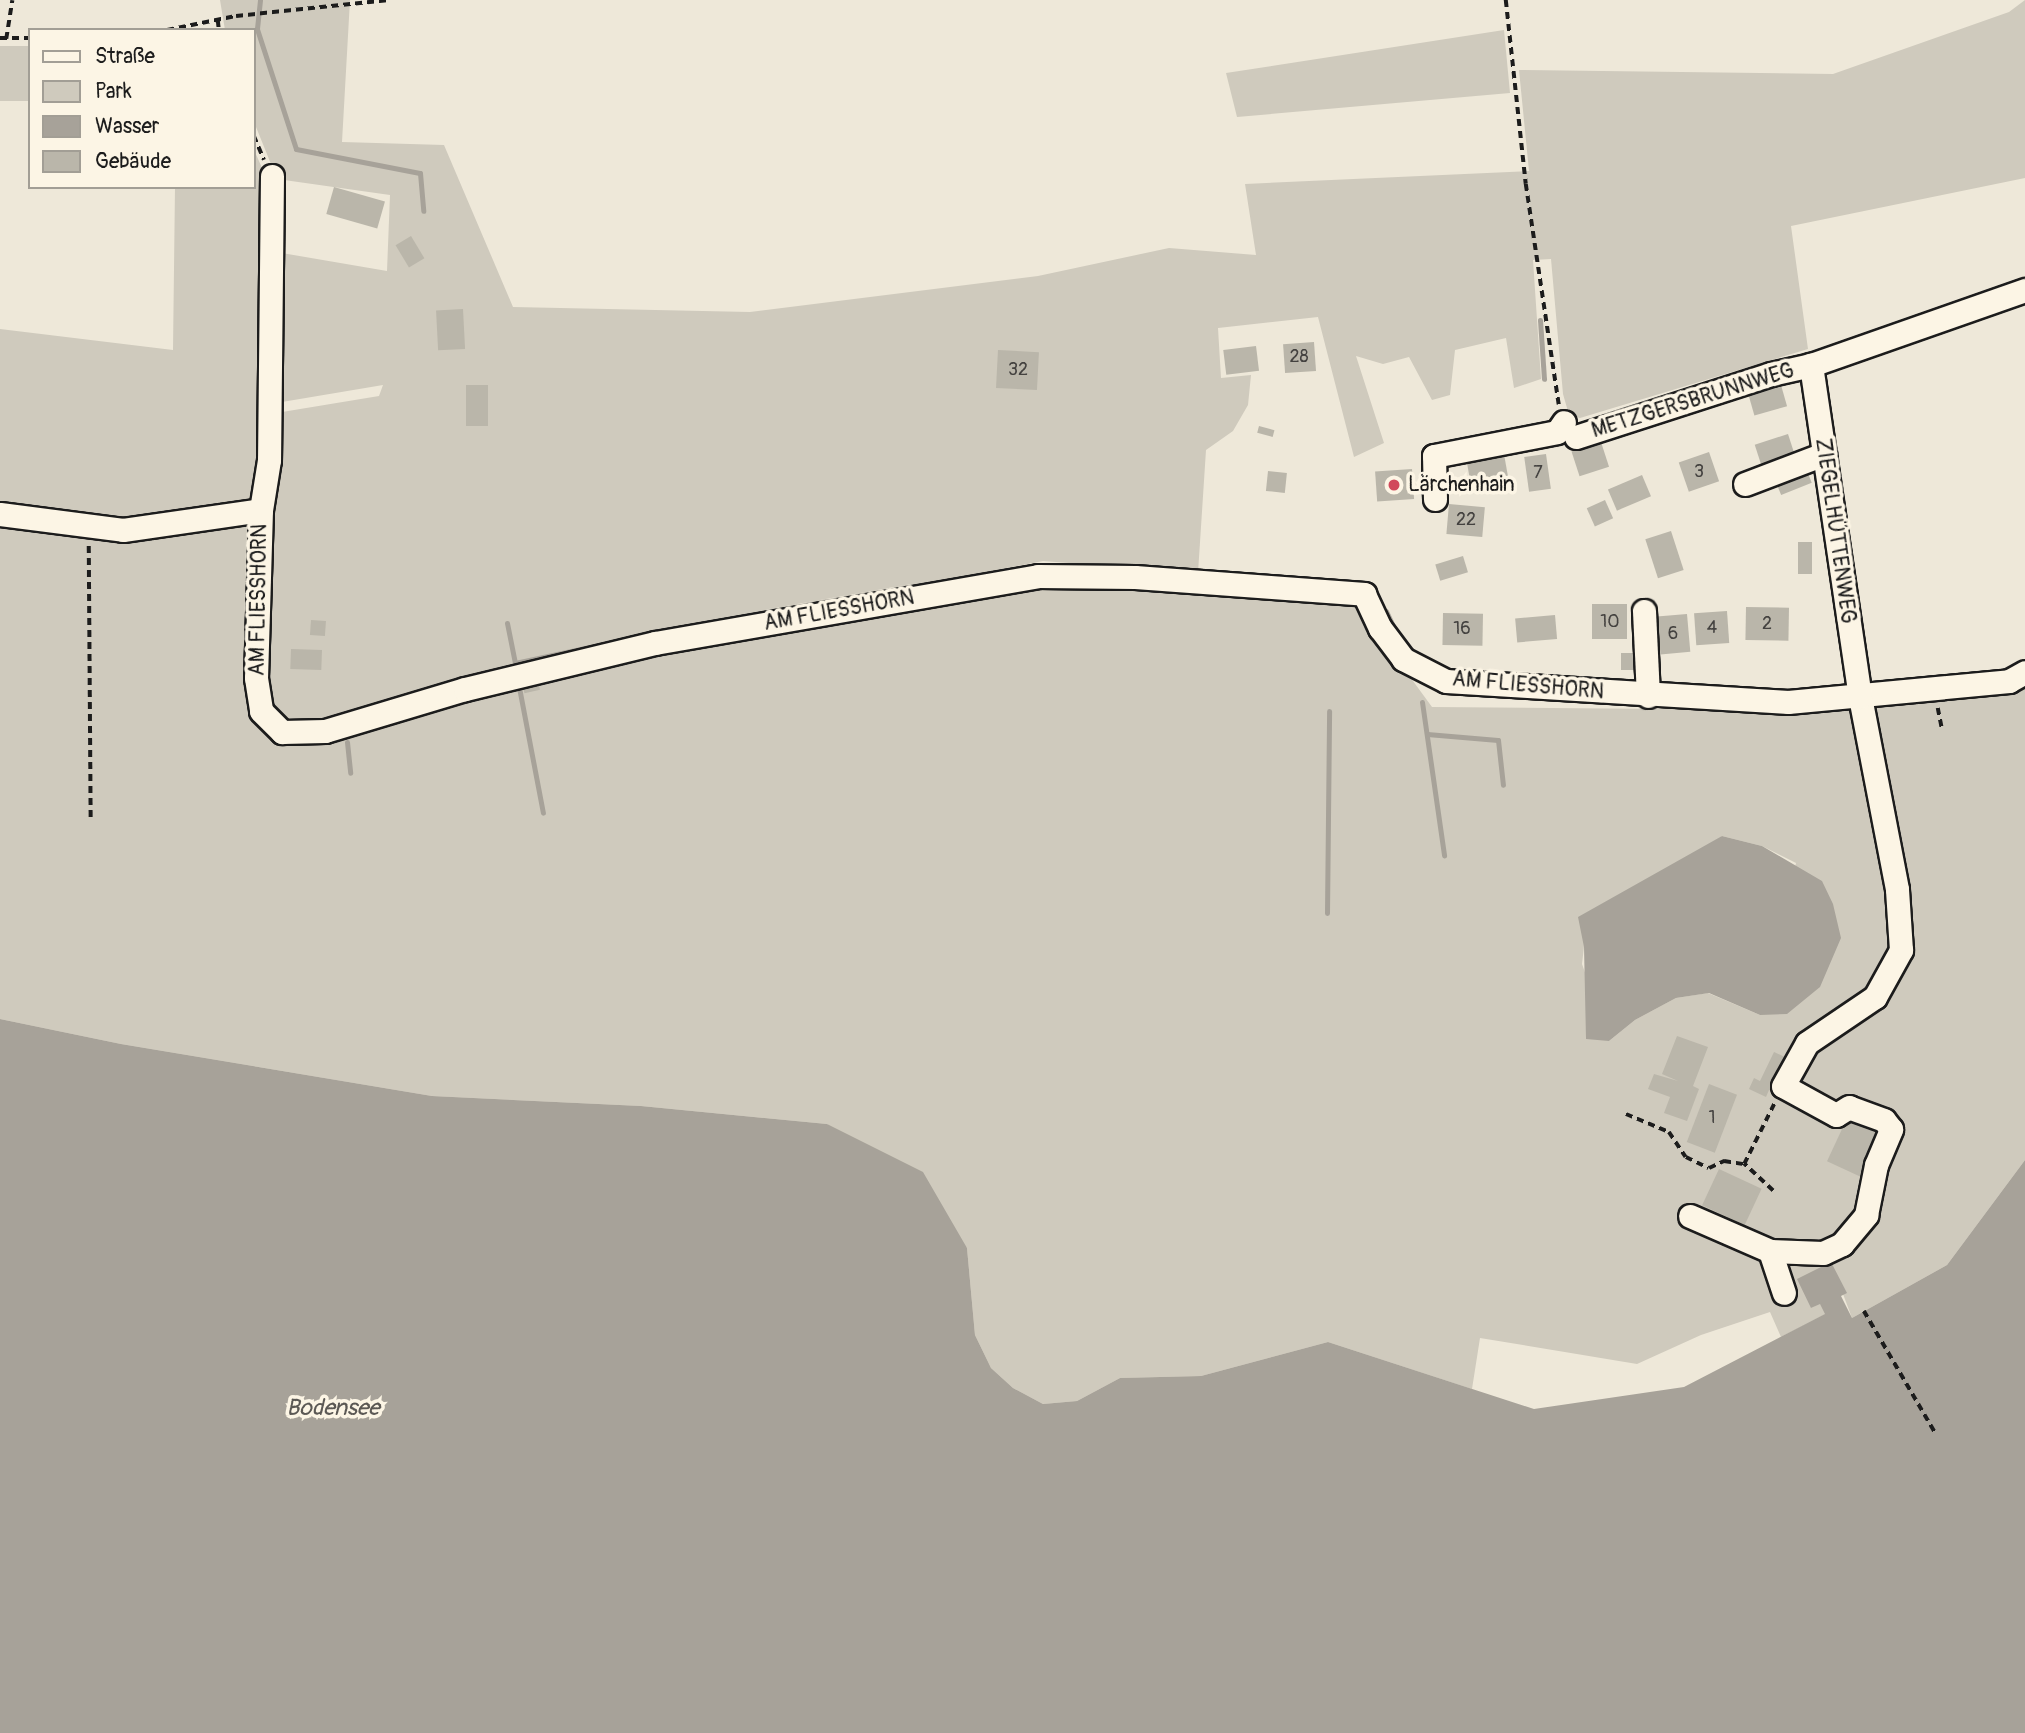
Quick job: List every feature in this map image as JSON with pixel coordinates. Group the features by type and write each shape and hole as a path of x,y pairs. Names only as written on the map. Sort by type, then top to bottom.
{"street":[{"path":"261,510 269,460 272,176"},
{"name":"METZGERSBRUNNWEG","path":"1435,499 1434,456 1570,429 1811,365 2025,290"},
{"name":"ZIEGELHÜTTENWEG","path":"1811,365 1860,697"},
{"path":"1745,485 1824,454"},
{"name":"AM FLIESSHORN","path":"0,514 123,530 261,510 256,678 261,711 282,732 325,731 465,689 655,643 1038,576 1201,580 1364,594 1380,628 1404,659 1446,681 1648,696 1788,702 2009,681 2025,672"},
{"path":"1644,611 1648,696"},
{"path":"1690,1216 1770,1251 1823,1253 1842,1244 1866,1215 1877,1165 1891,1129 1884,1120 1849,1107 1836,1115 1783,1086 1807,1043 1875,997 1901,950 1897,889 1860,697"},
{"path":"1770,1251 1784,1293"}],"path":[{"path":"6,39 12,0"},
{"path":"177,28 236,16 389,0"},
{"path":"1506,0 1526,184 1556,394 1570,429"},
{"path":"218,20 219,28"},
{"path":"0,38 28,38"},
{"path":"89,526 91,820"},
{"path":"1744,1164 1783,1086"},
{"path":"1626,1114 1669,1132 1686,1157 1710,1168 1724,1161 1744,1164 1773,1191"},
{"path":"1864,1311 1936,1434"}],"green space":[{"path":"220,0 350,0 342,142 444,145 513,307 750,312 1038,276 1169,248 1256,255 1245,184 1529,171 1519,70 1833,74 2009,12 2025,0 2025,178 1791,226 1808,349 1580,418 1569,415 1563,394 1551,259 1533,260 1541,379 1514,388 1506,338 1455,350 1450,395 1432,400 1409,357 1383,364 1356,356 1384,443 1354,457 1318,317 1218,328 1221,378 1251,375 1248,405 1233,431 1206,450 1198,573 1043,561 657,635 1038,583 1133,585 1356,603 1432,707 1770,710 2025,679 2025,1160 1947,1265 1852,1318 1831,1262 1811,1308 1820,1303 1826,1314 1781,1337 1770,1312 1701,1335 1637,1364 1480,1338 1472,1389 1328,1342 1201,1376 1120,1378 1077,1401 1043,1404 1013,1388 991,1368 975,1335 967,1248 827,1124 641,1106 432,1096 121,1044 0,1019 0,524 127,540 235,521 257,530 244,677 253,715 349,737 321,719 287,721 274,711 269,665 276,413 379,396 383,385 276,403 276,252 387,271 390,195 277,179 256,127 256,28 225,28","holes":["1722,836 1762,846 1796,863 1760,1015 1708,993 1676,998 1635,1020 1609,1041 1582,964 1584,947"]},
{"path":"1504,30 1510,93 1237,117 1226,73"},
{"path":"0,46 28,46 28,101 0,101"},
{"path":"256,154 263,170 262,407 255,500 118,525 0,508 0,329 173,350 175,189 256,189"}],"water":[{"path":"1722,836 1762,846 1822,881 1833,904 1841,938 1820,987 1787,1014 1760,1015 1709,993 1676,998 1635,1020 1609,1041 1586,1039 1584,947 1578,917"},
{"name":"Bodensee","path":"0,1019 121,1044 432,1096 641,1106 827,1124 923,1172 967,1248 975,1335 991,1368 1013,1388 1043,1404 1077,1401 1120,1378 1201,1376 1328,1342 1534,1409 1684,1387 1825,1314 1820,1304 1811,1308 1797,1279 1831,1262 1847,1293 1841,1296 1852,1318 1947,1265 2025,1160 2025,1733 0,1733"}],"building":[{"path":"334,187 385,202 377,229 326,214"},
{"path":"411,236 424,258 409,268 396,245"},
{"path":"463,309 465,349 438,350 436,310"},
{"path":"1314,342 1316,371 1285,373 1283,344"},
{"path":"1256,346 1259,371 1226,375 1223,350"},
{"path":"998,350 1039,352 1037,390 996,388"},
{"path":"466,385 488,385 488,426 466,426"},
{"path":"1781,385 1787,406 1754,416 1748,394"},
{"path":"1259,426 1274,430 1273,437 1257,433"},
{"path":"1788,434 1795,455 1762,466 1755,445"},
{"path":"1601,442 1609,467 1580,476 1572,452"},
{"path":"1709,452 1719,481 1689,492 1679,462"},
{"path":"1504,454 1509,482 1471,488 1467,461"},
{"path":"1546,454 1551,489 1529,492 1524,457"},
{"path":"1805,466 1812,483 1781,495 1774,478"},
{"name":"Lärchenhain","path":"1412,469 1414,499 1377,502 1375,472"},
{"path":"1268,471 1287,473 1285,493 1266,491"},
{"path":"1642,475 1651,496 1617,511 1608,489"},
{"path":"1605,500 1613,518 1595,526 1587,508"},
{"name":"Lärchenhain","path":"1449,504 1485,507 1482,537 1446,534"},
{"path":"1671,531 1684,570 1658,578 1645,539"},
{"path":"1798,542 1812,542 1812,574 1798,574"},
{"path":"1463,556 1468,572 1440,581 1435,564"},
{"path":"1592,604 1627,604 1627,639 1592,639"},
{"path":"1746,607 1789,608 1788,641 1745,640"},
{"path":"1727,611 1729,643 1696,645 1694,613"},
{"path":"1443,613 1483,614 1482,646 1442,645"},
{"path":"1687,614 1690,652 1660,654 1657,617"},
{"path":"1555,615 1557,639 1517,642 1515,618"},
{"path":"311,620 326,621 325,636 310,635"},
{"path":"291,649 322,650 321,670 290,669"},
{"path":"1621,653 1636,653 1636,670 1621,670"},
{"path":"538,681 540,690 524,693 522,685"},
{"path":"1677,1036 1708,1047 1693,1086 1699,1089 1687,1121 1664,1113 1670,1097 1648,1089 1654,1074 1678,1081 1662,1074"},
{"path":"1774,1052 1789,1059 1774,1092 1769,1090 1766,1097 1749,1089 1754,1078 1760,1081"},
{"path":"1709,1084 1737,1095 1715,1153 1687,1142"},
{"path":"1849,1114 1885,1131 1863,1178 1827,1161"},
{"path":"1719,1169 1762,1189 1745,1225 1702,1205"}],"waterway":[{"path":"260,0 257,29 296,149 420,173 423,211"},
{"path":"1540,320 1544,379"},
{"path":"1386,611 1395,630"},
{"path":"507,623 515,663 604,644"},
{"path":"518,682 543,813"},
{"path":"1422,702 1444,855"},
{"path":"1327,913 1329,711"},
{"path":"1427,734 1498,740 1503,785"},
{"path":"347,742 350,773"}],"place":[{"name":"Lärchenhain","path":"1394,485"}]}
